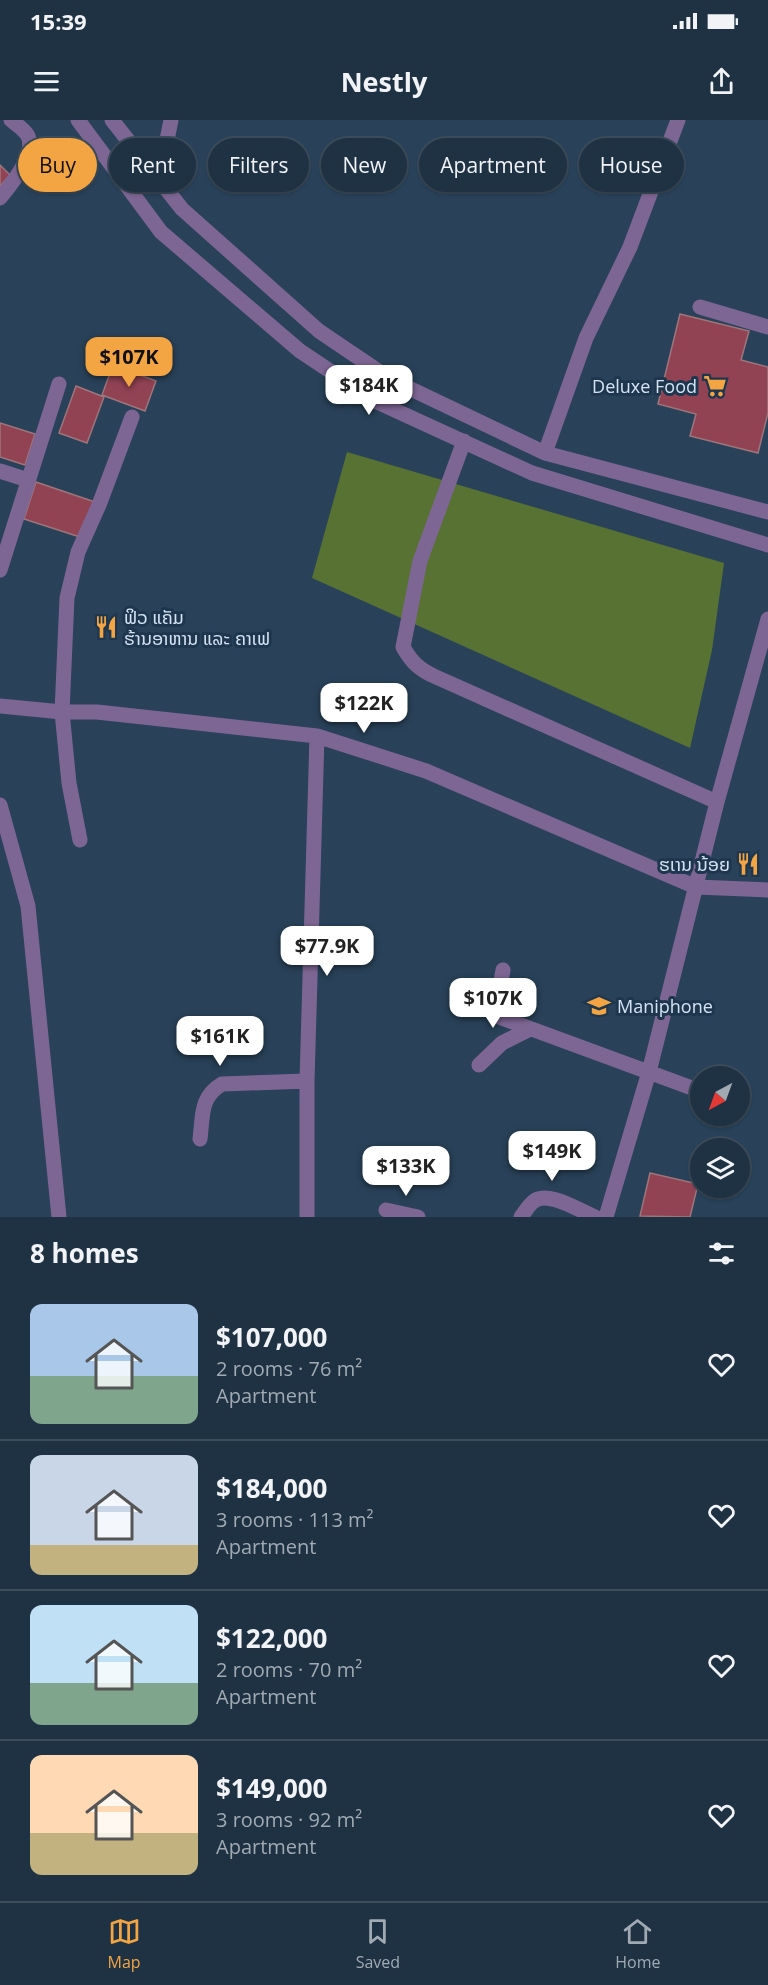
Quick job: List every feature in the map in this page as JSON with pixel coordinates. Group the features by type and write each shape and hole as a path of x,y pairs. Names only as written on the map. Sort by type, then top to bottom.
{"street":[{"path":"0,198 25,161 29,142 27,134 11,120"},
{"path":"78,120 161,232 300,351 375,401 532,472 768,545"},
{"path":"112,120 126,138"},
{"path":"167,138 171,120"},
{"path":"545,453 586,338 630,247 678,120"},
{"path":"169,192 182,209 319,331 390,379 545,453 768,512"},
{"path":"700,307 768,327"},
{"path":"0,570 58,384"},
{"path":"80,840 69,783 62,712 67,598 78,552 99,505 132,417"},
{"path":"464,441 420,561 404,647 410,660 420,670 717,802"},
{"path":"0,471 28,480"},
{"path":"606,1217 649,1072 717,802 768,619"},
{"path":"0,706 62,712 108,713 317,736 426,771 696,887 768,890"},
{"path":"307,1217 307,1081 317,736"},
{"path":"0,805 28,906 59,1217"},
{"path":"503,970 496,1009 500,1017 690,1087"},
{"path":"479,1065 502,1043 530,1029"},
{"path":"200,1139 204,1106 210,1091 222,1084 307,1081"},
{"path":"521,1217 534,1200 543,1197 556,1199 595,1217"},
{"path":"386,1210 418,1217"}],"green space":[{"path":"347,452 724,563 712,650 690,748 312,578"}],"building":[{"path":"0,165 10,175 0,186"},
{"name":"Deluxe Food","path":"680,314 749,331 741,360 768,367 768,413 758,453 690,436 696,414 658,404"},
{"path":"113,365 156,381 145,411 102,395"},
{"path":"76,386 104,397 87,443 59,433"},
{"path":"0,423 35,434 25,465 0,457"},
{"path":"36,482 95,502 83,538 24,519"},
{"path":"650,1173 690,1182 690,1198 695,1198 690,1217 640,1216"}],"place":[{"name":"Deluxe Food","path":"715,386"},
{"name":"ຟິວ ແຄັມ ຮ້ານອາຫານ ແລະ ຄາເຟ","path":"106,627"},
{"name":"ຮເານ ນ້ອຍ","path":"748,864"},
{"name":"Maniphone","path":"599,1006"}]}
